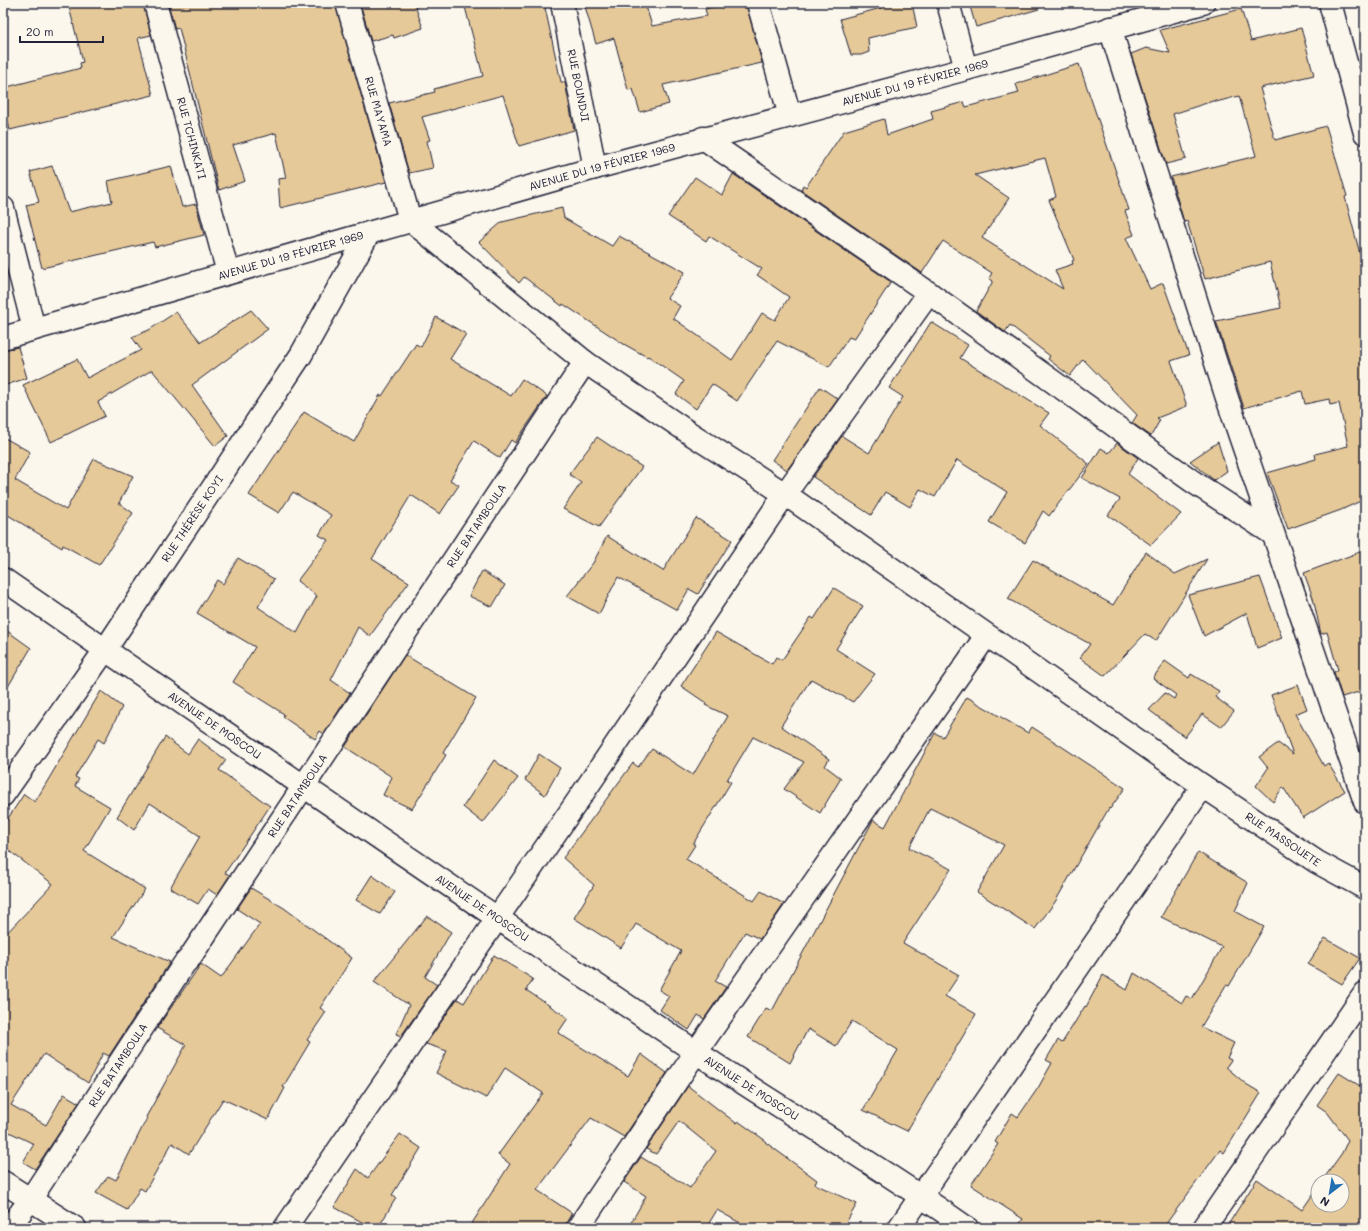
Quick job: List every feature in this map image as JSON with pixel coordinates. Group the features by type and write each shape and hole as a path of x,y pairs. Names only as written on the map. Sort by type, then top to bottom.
{"street":[{"name":"RUE TCHINKATI","path":"155,3 228,272"},
{"name":"RUE MAYAMA","path":"347,3 410,220"},
{"name":"RUE BOUNDJI","path":"562,3 595,168"},
{"path":"758,3 790,116"},
{"path":"948,3 966,69"},
{"name":"AVENUE DU 19 FÉVRIER 1969","path":"3,338 228,272 595,168 966,69 1110,28 1152,10 1204,3"},
{"path":"1330,3 1365,133"},
{"path":"1110,28 1227,398 1365,802"},
{"path":"703,138 929,293 1192,481 1273,534"},
{"path":"3,208 34,329"},
{"name":"RUE MASSOUETE","path":"410,220 585,362 691,434 785,494 986,636 1203,786 1317,862 1365,888"},
{"name":"RUE THÉRÈSE KOYI","path":"3,795 105,650 301,355 369,233"},
{"path":"285,1228 498,918 785,494 929,293"},
{"name":"RUE BATAMBOULA","path":"9,1228 30,1200 184,964 189,959 585,362"},
{"name":"AVENUE DE MOSCOU","path":"3,579 303,787 696,1052 921,1195 967,1228"},
{"path":"578,1228 696,1052 986,636"},
{"path":"899,1228 1203,786"},
{"path":"1204,1228 1365,993"},
{"path":"3,1182 75,1228"}],"building":[{"path":"68,3 143,3 151,35 138,38 153,95 10,130 3,104 3,88 81,68 80,63 83,62"},
{"path":"168,3 335,3 386,182 280,208 278,179 286,178 276,133 233,145 245,181 219,190 179,28 175,29"},
{"path":"360,3 414,3 423,28 394,38 393,35 371,41"},
{"path":"464,3 544,3 561,82 565,82 574,130 519,146 503,95 422,117 430,140 427,141 433,168 409,173 389,103 435,92 434,89 483,76"},
{"path":"584,3 645,3 652,26 707,16 705,9 730,3 746,3 762,63 663,85 669,104 640,112 633,89 628,90 614,38 596,44"},
{"path":"880,3 912,3 917,27 868,38 869,52 861,55 851,55 840,19 881,8"},
{"path":"969,3 1038,3 1039,9 976,27"},
{"path":"1241,9 1251,41 1301,28 1314,75 1260,88 1275,140 1326,126 1347,196 1345,197 1360,254 1365,252 1365,499 1341,510 1288,529 1267,473 1316,459 1315,454 1348,446 1339,403 1330,405 1329,399 1305,404 1302,391 1244,408 1216,321 1281,308 1270,262 1205,279 1187,221 1184,222 1171,177 1256,156 1239,96 1216,102 1216,100 1173,114 1186,159 1166,164 1131,54 1146,48 1170,53 1160,30"},
{"path":"1079,64 1129,210 1125,211 1134,235 1126,238 1150,289 1163,283 1189,355 1171,361 1187,406 1157,418 1160,420 1151,436 1132,423 1137,415 1083,359 1070,376 1048,359 1050,356 1010,325 1005,332 976,311 993,281 989,278 992,273 943,241 922,273 801,190 803,185 806,187 844,131 884,119 887,135 933,119 931,111 964,102 966,107 1019,93 1016,84","holes":["1045,158 1056,197 1049,200 1074,260 1072,261 1073,264 1055,270 1063,289 982,238 1009,198 975,175"]},
{"path":"52,166 69,212 112,202 108,181 171,166 182,207 196,204 204,235 155,247 153,242 42,268 26,205 39,202 30,172"},
{"path":"733,174 891,282 854,339 849,337 829,367 777,341 737,401 712,384 696,409 676,394 684,381 648,356 647,357 622,343 563,304 562,306 524,277 519,283 479,242 502,222 562,208 564,218 612,246 619,236 685,272 667,298 680,306 673,318 732,360 762,313 775,320 789,297 757,275 762,269 709,236 706,241 668,216 695,177 722,195"},
{"path":"251,310 268,329 192,385 228,436 215,446 152,370 98,402 105,416 51,442 23,385 77,359 87,378 141,350 132,337 149,330 176,312 201,342"},
{"path":"436,317 466,334 450,359 511,396 522,379 547,396 515,443 511,440 500,458 474,441 450,480 459,485 440,514 411,495 372,559 409,582 370,636 358,627 331,680 350,693 324,734 320,731 315,739 283,717 284,714 233,682 255,647 197,613 217,580 223,584 238,558 274,579 258,607 297,633 317,596 297,581 328,540 319,535 331,515 293,492 279,513 249,495 304,412 354,442 380,395 382,396 416,344 421,347"},
{"path":"931,322 968,345 960,358 1049,413 1040,425 1089,464 1049,516 1043,511 1025,543 989,522 1007,492 957,460 935,497 920,489 910,507 885,492 871,515 813,477 842,436 869,453 903,397 889,388"},
{"path":"18,347 27,378 3,386 3,350"},
{"path":"820,387 838,399 787,470 772,460"},
{"path":"3,437 30,452 15,480 66,510 94,459 133,476 119,503 133,513 99,565 63,545 62,548 3,512"},
{"path":"597,437 642,467 599,527 563,509 581,483 569,474"},
{"path":"1218,442 1227,471 1214,480 1190,461"},
{"path":"1117,443 1138,458 1128,474 1181,514 1151,545 1108,515 1120,499 1082,478 1101,448 1109,453"},
{"path":"696,518 732,540 698,594 689,589 677,610 618,577 599,614 567,596 593,563 607,536 663,571"},
{"path":"1365,550 1365,690 1342,697 1334,672 1338,670 1327,632 1321,634 1313,598 1304,573"},
{"path":"1146,552 1175,574 1207,559 1156,641 1145,634 1105,676 1080,658 1090,644 1008,599 1033,560 1113,605"},
{"path":"482,571 505,585 492,607 469,596"},
{"path":"1260,577 1282,638 1257,648 1247,613 1204,636 1188,595"},
{"path":"834,588 863,606 836,649 875,674 853,702 811,679 781,726 829,759 825,766 841,778 820,813 784,789 804,762 753,737 727,780 731,782 693,844 695,845 686,859 754,901 761,891 784,904 760,939 745,932 715,981 726,987 704,1019 698,1015 689,1030 660,1010 669,996 659,990 681,951 636,924 621,948 574,918 594,885 563,858 633,763 638,767 652,749 693,775 728,716 705,705 706,703 681,686 716,632 772,664 776,657 782,660 811,617 814,619"},
{"path":"3,628 31,648 3,695"},
{"path":"405,655 476,698 443,753 446,755 412,809 383,795 392,777 345,747"},
{"path":"1165,661 1189,678 1191,674 1219,691 1215,697 1234,711 1221,727 1202,714 1185,737 1149,710 1165,693 1174,699 1176,695 1153,678"},
{"path":"1298,685 1307,709 1295,714 1324,766 1328,763 1345,791 1303,818 1283,787 1273,802 1256,786 1268,768 1259,757 1278,743 1293,754 1271,695"},
{"path":"101,691 122,707 104,743 98,739 75,777 79,779 75,786 110,807 84,851 145,889 113,937 170,962 109,1056 103,1053 88,1083 44,1054 11,1105 46,1125 64,1094 79,1103 35,1169 23,1162 34,1144 3,1129 3,937 53,884 3,846 3,826 24,794 35,802"},
{"path":"967,697 1028,733 1032,727 1125,788 1110,809 1109,808 1055,902 1035,929 977,892 1004,845 930,808 909,848 951,869 903,943 959,975 945,996 976,1014 907,1131 863,1110 898,1050 852,1021 836,1046 808,1029 790,1063 748,1037 766,1008 772,1011 873,820 885,827 935,733 943,737"},
{"path":"165,737 188,754 198,739 226,760 219,770 270,806 225,873 230,875 217,895 208,889 198,904 170,888 200,836 150,803 134,830 117,817"},
{"path":"539,754 560,768 545,795 525,780"},
{"path":"494,760 518,778 483,823 463,807"},
{"path":"1198,852 1248,883 1235,911 1264,927 1229,986 1226,985 1201,1027 1234,1043 1227,1058 1231,1060 1226,1067 1246,1084 1261,1093 1224,1153 1220,1150 1163,1228 1017,1228 1023,1219 971,1185 998,1144 995,1142 1012,1113 1018,1117 1038,1088 1052,1063 1046,1060 1058,1040 1062,1043 1085,1006 1086,1007 1103,975 1127,990 1134,973 1182,1003 1186,996 1192,999 1222,947 1161,917"},
{"path":"372,875 395,892 380,914 356,900"},
{"path":"251,888 284,908 352,958 320,1008 326,1012 307,1040 310,1042 283,1087 285,1088 268,1120 223,1099 189,1154 172,1143 145,1191 140,1188 127,1210 96,1193 108,1176 116,1180 147,1118 146,1117 186,1045 157,1028 201,964 221,978 260,924 237,909"},
{"path":"427,916 451,932 425,977 437,985 401,1036 396,1034 409,1005 374,982"},
{"path":"1325,938 1360,958 1342,984 1308,964"},
{"path":"494,955 533,979 526,990 568,1018 558,1033 628,1076 641,1054 667,1073 624,1137 591,1118 537,1190 572,1213 563,1228 469,1228 510,1164 498,1155 543,1093 505,1068 486,1098 436,1073 447,1051 426,1044 457,999 464,1003"},
{"path":"1339,1073 1365,1089 1365,1228 1226,1228 1257,1179 1302,1210 1310,1198 1310,1213 1350,1213 1350,1173 1328,1173 1342,1153 1348,1140 1327,1112 1317,1105"},
{"path":"688,1086 736,1123 738,1121 817,1180 815,1184 857,1204 843,1228 749,1228 717,1210 706,1228 628,1228 646,1196 624,1182 641,1157 690,1188 716,1151 679,1121 656,1154 646,1149"},
{"path":"400,1134 421,1148 392,1195 396,1198 378,1228 373,1228 334,1207 357,1169 368,1178"}]}
